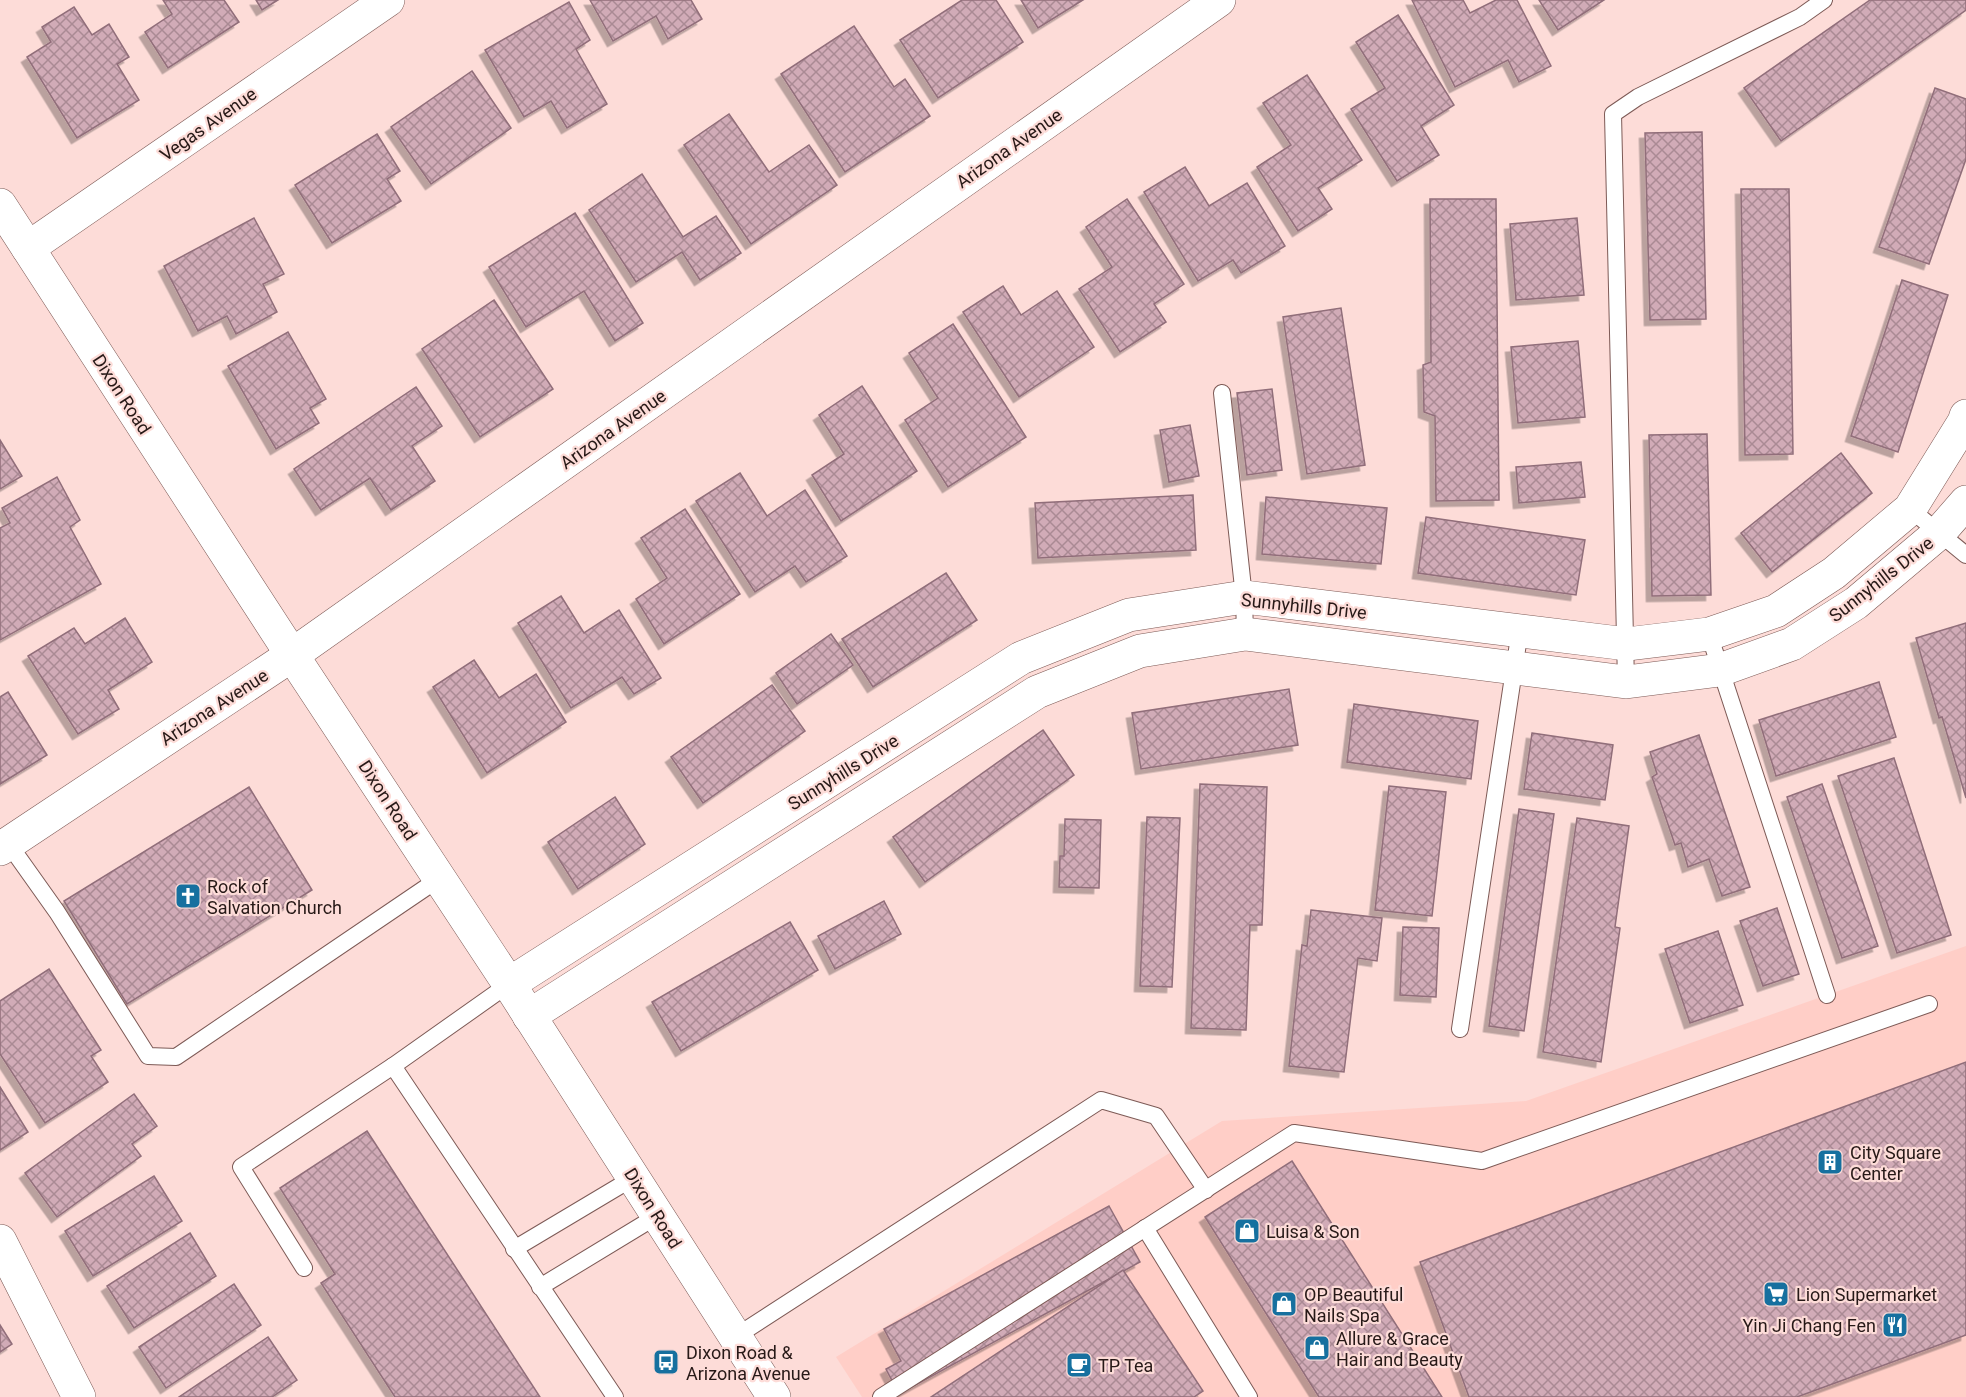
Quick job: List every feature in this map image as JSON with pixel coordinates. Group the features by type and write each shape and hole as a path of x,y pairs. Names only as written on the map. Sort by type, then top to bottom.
{"street":[{"name":"Vegas Avenue","path":"28,248 388,0"},
{"name":"Arizona Avenue","path":"4,846 292,655 1219,0"},
{"name":"Dixon Road","path":"0,206 509,984 774,1397"},
{"name":"Sunnyhills Drive","path":"509,984 1021,658 1129,615 1244,597 1627,644 1709,634 1776,611 1834,573 1910,509 1965,422 1966,416"},
{"name":"Sunnyhills Drive","path":"529,1016 1037,692 1140,651 1245,634 1626,682 1720,669 1792,644 1856,603 1939,533 1966,502"},
{"path":"0,1240 79,1397"}],"lane":[{"path":"1626,682 1627,644 1613,114 1638,97 1800,17 1824,0"},
{"path":"1222,393 1244,597 1245,634"},
{"path":"1910,509 1966,555"},
{"path":"1460,1029 1520,630"},
{"path":"1709,634 1827,995"},
{"path":"4,846 57,912 148,1056 176,1057 440,878"},
{"path":"303,1268 240,1167 393,1066 509,984"},
{"path":"881,1397 1294,1133 1482,1161 1929,1004"},
{"path":"393,1066 615,1397"},
{"path":"735,1337 1101,1100 1156,1116 1206,1190"},
{"path":"514,1249 633,1178"},
{"path":"540,1287 657,1216"},
{"path":"1145,1228 1249,1397"}],"shaded area":[{"path":"1966,946 1966,1397 862,1397 836,1357 1222,1121 1526,1101"}],"building":[{"path":"163,0 224,0 239,22 168,68 145,32 172,14"},
{"path":"256,0 278,0 262,10"},
{"path":"590,0 691,0 702,19 668,39 656,16 613,41"},
{"path":"962,0 996,0 1023,42 938,98 900,40"},
{"path":"1021,0 1083,0 1038,28"},
{"path":"1412,0 1463,0 1470,13 1496,0 1517,0 1551,66 1519,82 1508,60 1455,87"},
{"path":"1539,0 1604,0 1558,30"},
{"path":"1870,0 1966,0 1966,10 1781,141 1744,88"},
{"path":"569,2 590,40 576,49 607,104 567,128 551,101 524,117 485,50"},
{"path":"74,7 92,35 109,24 129,57 117,64 139,100 77,138 27,57 51,42 42,27"},
{"path":"1398,15 1454,105 1421,126 1439,155 1397,181 1351,109 1385,88 1356,42"},
{"path":"854,26 894,87 905,79 930,116 845,172 781,74"},
{"path":"472,71 511,128 431,184 391,127"},
{"path":"1307,75 1362,160 1318,188 1332,209 1298,231 1257,167 1291,145 1263,103"},
{"path":"1935,88 1966,99 1966,159 1929,264 1879,247"},
{"path":"729,114 769,172 809,145 837,185 751,244 684,145"},
{"path":"1702,132 1706,319 1650,320 1645,133"},
{"path":"377,134 400,171 387,179 401,201 332,243 295,185"},
{"path":"1185,167 1209,206 1247,183 1285,246 1241,273 1233,260 1198,281 1144,192"},
{"path":"642,174 683,237 716,216 741,253 700,280 682,252 636,282 589,210"},
{"path":"1741,189 1789,189 1793,454 1745,455"},
{"path":"1127,199 1184,284 1154,304 1166,322 1120,352 1079,289 1112,267 1086,227"},
{"path":"1430,199 1496,199 1499,500 1436,501 1435,416 1424,412 1423,365 1431,362"},
{"path":"575,213 643,323 615,341 584,291 526,327 489,267"},
{"path":"254,218 284,274 263,284 277,312 236,334 227,316 198,331 164,266"},
{"path":"1577,218 1584,295 1516,300 1510,224"},
{"path":"1902,280 1948,295 1898,452 1851,436"},
{"path":"1003,286 1021,315 1057,291 1094,347 1019,397 963,312"},
{"path":"494,300 553,389 480,437 422,349"},
{"path":"1341,308 1365,465 1307,474 1283,317"},
{"path":"953,324 1026,437 948,487 905,420 938,398 909,353"},
{"path":"288,332 326,399 310,408 319,423 276,449 228,366"},
{"path":"1578,341 1585,417 1518,423 1511,347"},
{"path":"862,386 917,471 841,521 812,475 844,454 819,415"},
{"path":"416,387 442,426 412,446 435,481 391,510 370,478 321,510 294,469"},
{"path":"1272,389 1282,470 1247,475 1237,393"},
{"path":"1190,425 1199,476 1169,482 1160,430"},
{"path":"1707,434 1711,595 1652,596 1649,435"},
{"path":"0,440 22,476 0,489"},
{"path":"1841,453 1872,493 1772,572 1741,533"},
{"path":"1581,462 1585,497 1519,503 1516,467"},
{"path":"740,473 767,516 805,490 847,556 806,582 795,566 755,592 696,501"},
{"path":"57,477 80,520 70,527 101,584 0,640 0,528 10,523 2,508"},
{"path":"1193,495 1196,550 1038,558 1035,503"},
{"path":"1266,497 1387,508 1381,564 1262,554"},
{"path":"685,509 740,594 664,644 636,599 667,578 641,538"},
{"path":"1426,517 1585,540 1576,595 1418,573"},
{"path":"946,573 977,620 873,687 842,639"},
{"path":"561,596 584,633 619,610 661,678 634,694 622,677 571,708 518,623"},
{"path":"125,618 152,662 108,690 119,709 78,734 28,656 74,628 85,644"},
{"path":"1966,623 1966,798 1942,717 1939,718 1916,638"},
{"path":"831,634 853,665 797,704 776,673"},
{"path":"474,660 499,698 536,674 566,722 487,773 433,687"},
{"path":"1879,682 1896,737 1776,776 1759,720"},
{"path":"772,685 805,731 703,803 671,757"},
{"path":"1289,689 1298,745 1141,769 1132,713"},
{"path":"8,692 47,755 0,784 0,697"},
{"path":"1354,704 1478,721 1471,779 1347,762"},
{"path":"1043,730 1074,775 925,882 893,837"},
{"path":"1532,733 1613,745 1605,800 1524,789"},
{"path":"1699,735 1750,887 1722,896 1709,859 1688,867 1681,843 1675,845 1652,777 1657,774 1650,752"},
{"path":"1894,758 1951,935 1897,953 1838,776"},
{"path":"1200,784 1267,787 1262,925 1250,925 1246,1030 1191,1028"},
{"path":"1822,784 1878,946 1842,958 1787,797"},
{"path":"1389,786 1446,792 1432,916 1375,910"},
{"name":"Rock of Salvation Church","path":"249,787 312,890 127,1004 64,901"},
{"path":"615,797 645,844 578,889 548,842"},
{"path":"1519,809 1554,814 1524,1031 1489,1026"},
{"path":"1147,817 1180,818 1172,987 1140,986"},
{"path":"1577,818 1629,826 1615,927 1620,928 1601,1062 1543,1052"},
{"path":"1065,819 1101,820 1099,888 1059,887 1060,856 1064,856"},
{"path":"884,901 901,934 835,969 818,936"},
{"path":"1777,908 1799,974 1763,986 1740,921"},
{"path":"1311,910 1382,918 1377,961 1358,958 1344,1072 1289,1066 1302,945 1307,946"},
{"path":"790,922 818,970 681,1051 652,1002"},
{"path":"1403,927 1439,928 1436,997 1400,995"},
{"path":"1718,931 1743,1005 1690,1023 1665,949"},
{"path":"49,969 101,1050 91,1056 108,1082 45,1123 0,1054 0,1001"},
{"name":"City Square Center","path":"1966,1062 1966,1335 1797,1397 1469,1397 1420,1262"},
{"path":"0,1087 28,1132 0,1150"},
{"path":"134,1094 157,1126 132,1144 141,1156 57,1217 25,1173"},
{"path":"367,1131 540,1397 395,1397 321,1283 335,1274 280,1188"},
{"path":"1292,1161 1442,1397 1319,1397 1205,1217"},
{"path":"154,1176 182,1221 93,1276 65,1231"},
{"path":"1109,1206 1140,1262 899,1394 886,1369 901,1361 884,1329"},
{"path":"190,1233 216,1276 134,1328 107,1286"},
{"path":"1123,1270 1203,1391 1194,1397 931,1397"},
{"path":"234,1284 261,1325 166,1388 139,1347"},
{"path":"0,1325 12,1344 0,1352"},
{"path":"268,1337 297,1380 272,1397 179,1397"}],"place":[{"name":"Rock of Salvation Church","path":"188,896"},
{"name":"City Square Center","path":"1830,1162"},
{"name":"Luisa & Son","path":"1247,1231"},
{"name":"Lion Supermarket","path":"1776,1294"},
{"name":"OP Beautiful Nails Spa","path":"1284,1304"},
{"name":"Yin Ji Chang Fen","path":"1895,1325"},
{"name":"Allure & Grace Hair and Beauty","path":"1317,1348"},
{"name":"Dixon Road & Arizona Avenue","path":"666,1362"},
{"name":"TP Tea","path":"1079,1365"}]}
